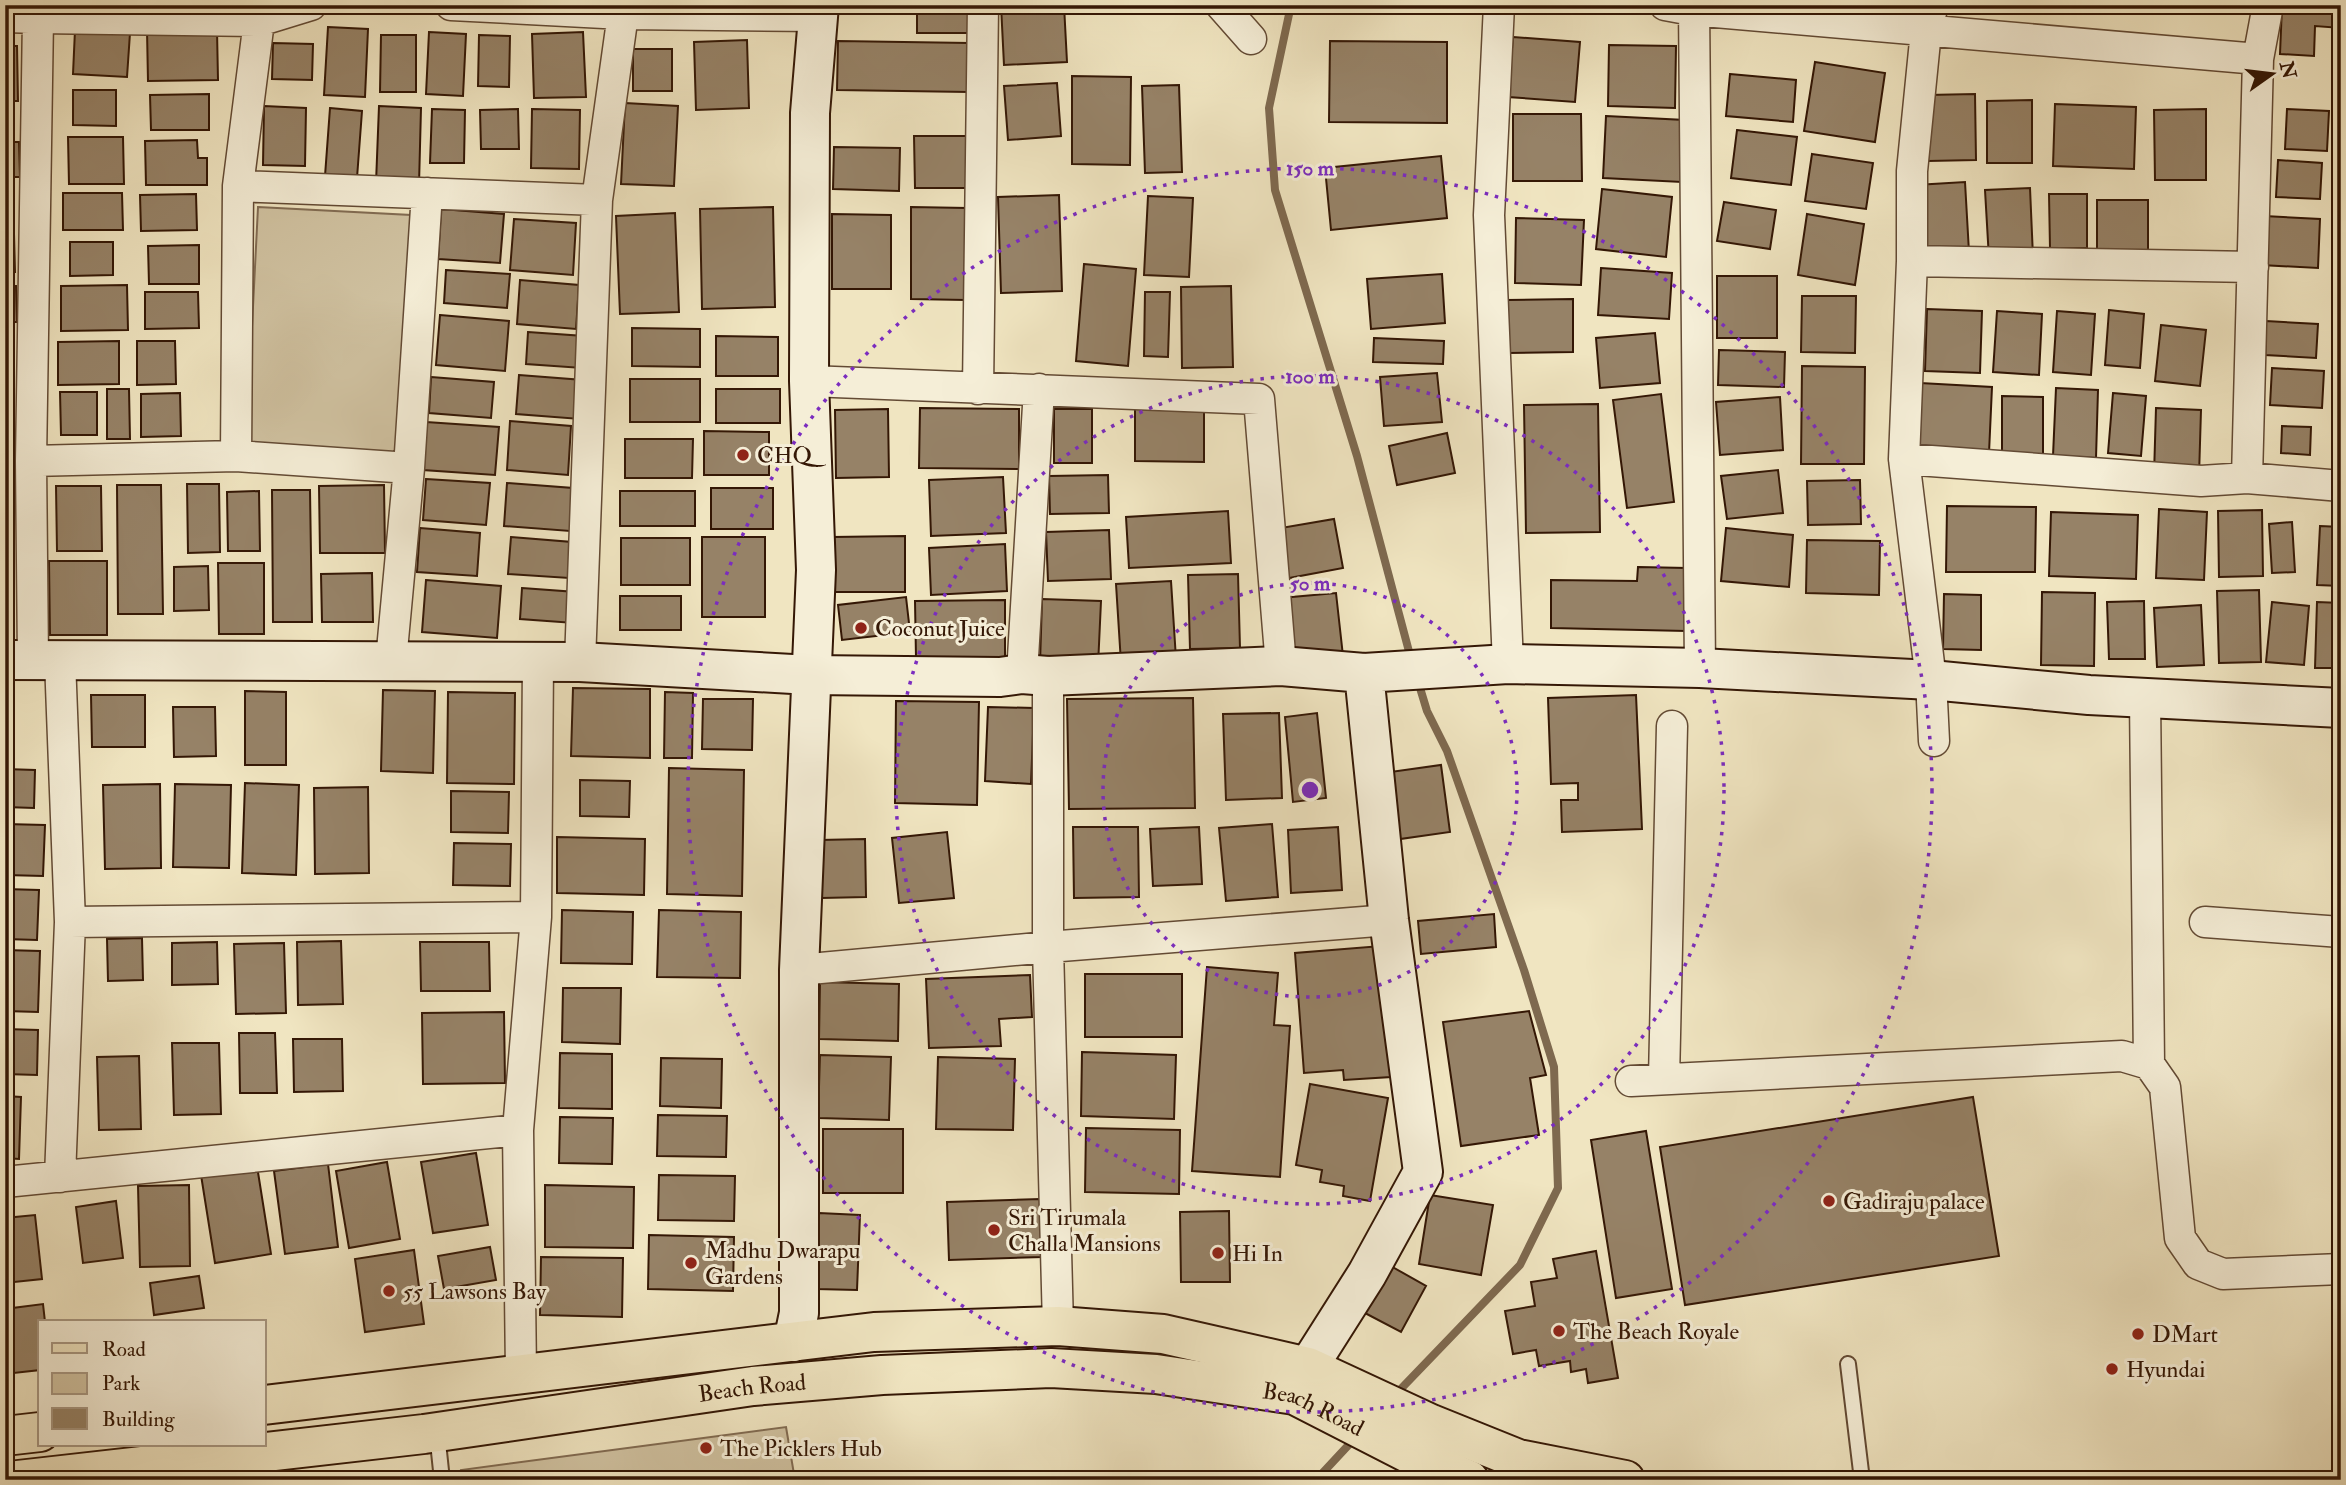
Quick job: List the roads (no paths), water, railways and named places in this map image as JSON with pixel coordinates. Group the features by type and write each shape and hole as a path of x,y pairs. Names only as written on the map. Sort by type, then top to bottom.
{"main road":[{"name":"Beach Road","path":"266,1405 874,1332 1058,1326 1163,1334 1302,1381 1423,1440 1518,1459 1583,1476 1625,1480"},
{"name":"Beach Road","path":"18,1480 437,1432 798,1382 883,1375 1051,1368 1302,1381"},
{"path":"5,1436 38,1432"},
{"name":"Beach Road","path":"1423,1440 1469,1480"}],"street":[{"path":"5,17 38,12 259,21 312,5"},
{"path":"451,5 623,10 819,11 810,114 809,381 816,570 799,970 799,1313 793,1342 798,1382"},
{"path":"978,389 983,5"},
{"path":"1221,5 1251,39"},
{"path":"1493,666 1489,215 1499,5"},
{"path":"2247,478 2258,59 2268,5"},
{"path":"1700,667 1684,7 1929,18 2258,59"},
{"path":"580,662 597,200 623,10"},
{"path":"38,12 31,461 33,660 70,922 60,1177"},
{"path":"1929,18 1912,171 1913,261 1904,459 1931,680 1934,741"},
{"path":"236,456 238,186 259,21"},
{"path":"238,186 597,200"},
{"path":"391,661 409,468 427,193"},
{"path":"1913,261 2253,267"},
{"path":"809,381 1259,399 1281,666"},
{"path":"1039,389 1035,675 1048,947 1058,1326"},
{"path":"31,461 236,456 409,468"},
{"path":"1904,459 2201,481 2247,478 2341,486"},
{"path":"33,660 580,662 810,675 1000,677 1281,666 1380,672 1493,666 1700,667 1931,680 2089,695 2341,708"},
{"path":"521,1374 517,1130 536,917 538,662"},
{"path":"1302,1381 1367,1275 1423,1172 1389,920 1380,672"},
{"path":"2145,698 2149,1064 2165,1087 2180,1238 2199,1264 2223,1274 2341,1269"},
{"path":"1664,1079 1672,726"},
{"path":"70,922 536,917"},
{"path":"799,970 1389,920"},
{"path":"2205,922 2341,932"},
{"path":"1631,1081 2122,1056 2149,1064"},
{"path":"5,1182 517,1130"}],"lane":[{"path":"1848,1364 1862,1480"},
{"path":"437,1432 442,1480"}],"waterway":[{"path":"1291,5 1269,108 1275,190 1357,456 1411,659"},
{"path":"1395,1395 1520,1265 1558,1188 1554,1067 1524,970 1447,751 1427,711 1417,678"},
{"path":"1316,1480 1356,1437"}],"place":[{"name":"CHQ","path":"743,455"},
{"name":"Coconut Juice","path":"861,628"},
{"name":"Gadiraju palace","path":"1829,1201"},
{"name":"Sri Tirumala Challa Mansions","path":"994,1230"},
{"name":"Hi In","path":"1218,1253"},
{"name":"Madhu Dwarapu Gardens","path":"691,1263"},
{"name":"55 Lawsons Bay","path":"389,1291"},
{"name":"The Beach Royale","path":"1559,1331"},
{"name":"DMart","path":"2138,1334"},
{"name":"Hyundai","path":"2112,1369"},
{"name":"The Picklers Hub","path":"706,1448"}]}
